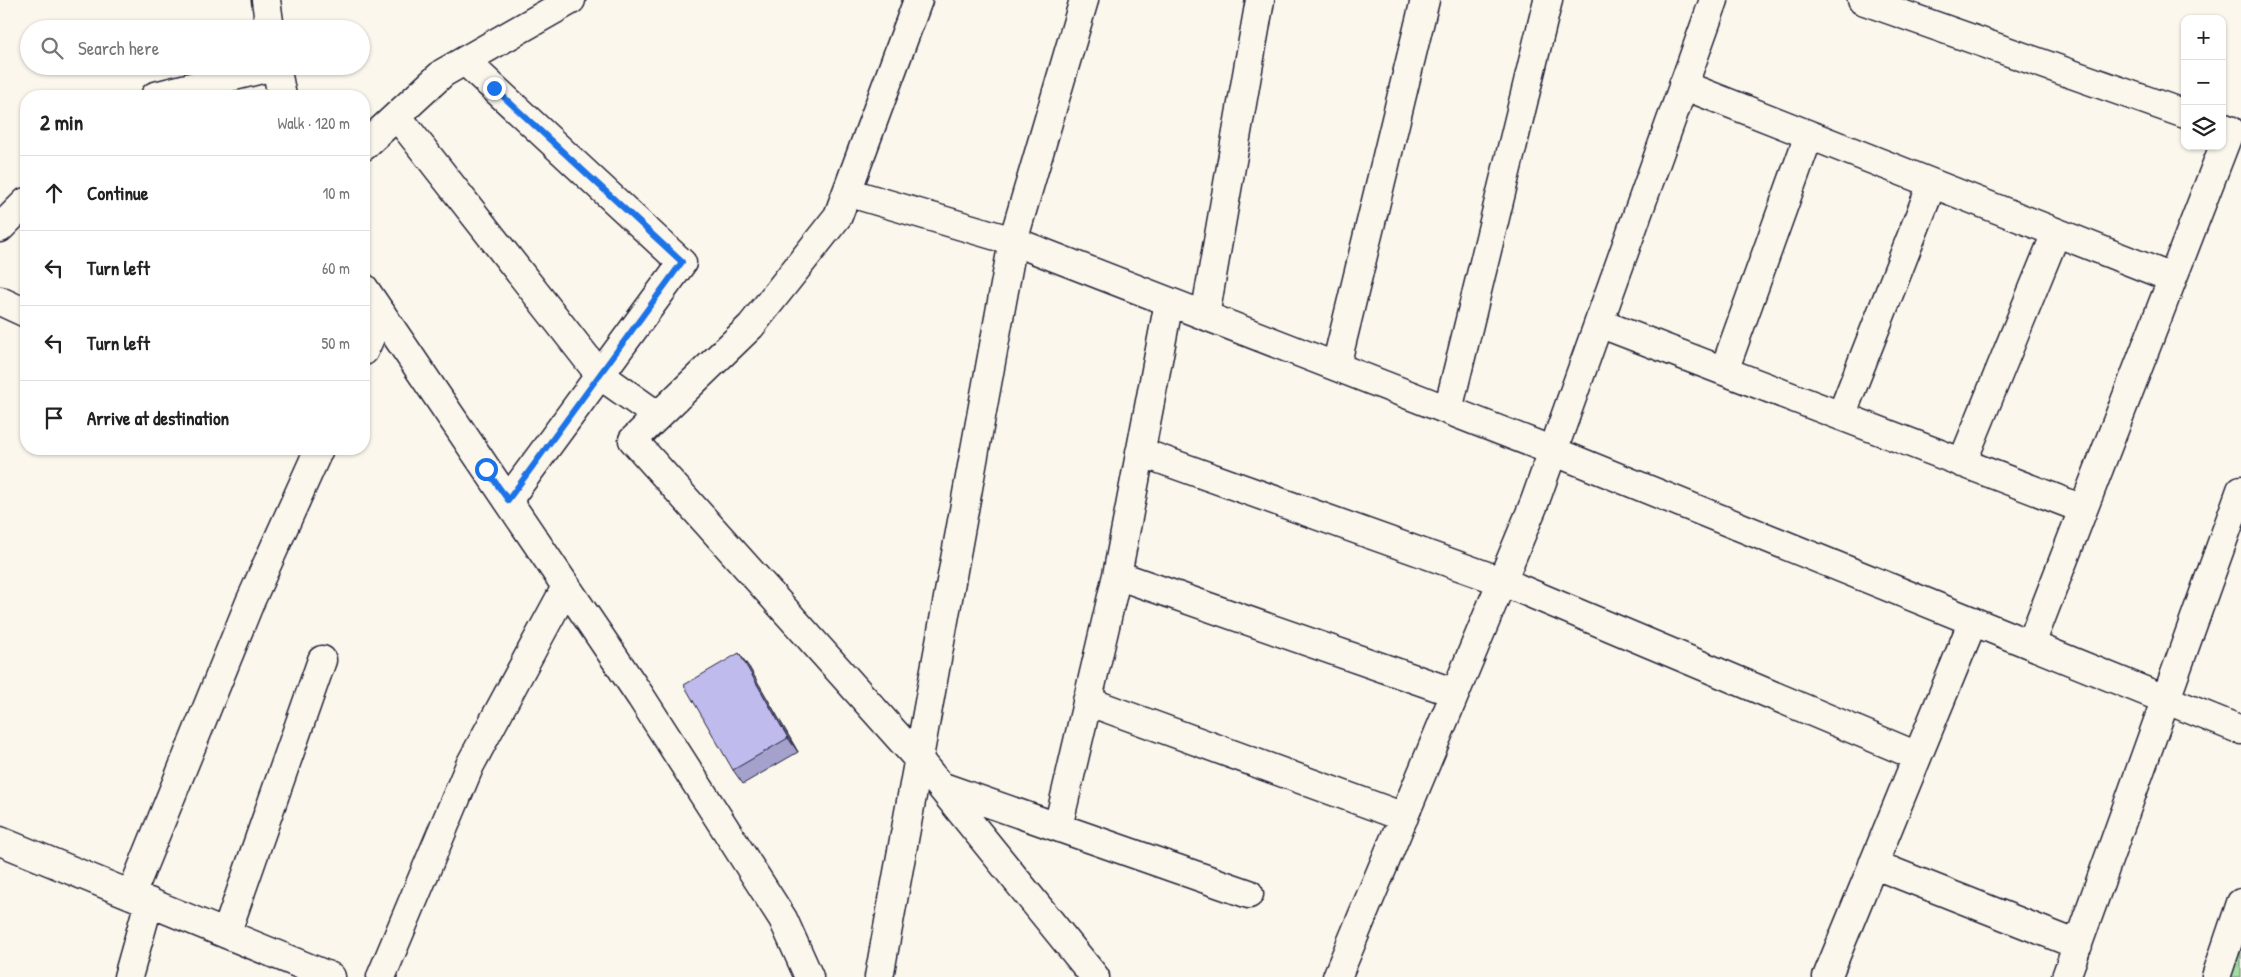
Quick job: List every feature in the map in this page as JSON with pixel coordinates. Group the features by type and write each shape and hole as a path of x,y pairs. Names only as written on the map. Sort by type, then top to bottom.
{"street":[{"path":"266,0 269,20"},
{"path":"370,140 443,73 571,0"},
{"path":"918,0 838,216 751,326 633,440 919,760 1095,977"},
{"path":"880,977 1013,241 1084,0"},
{"path":"1205,316 1260,0"},
{"path":"1336,366 1425,0"},
{"path":"1448,410 1548,0"},
{"path":"1337,977 1534,504 1714,0"},
{"path":"1862,0 2181,113"},
{"path":"465,61 682,262 508,500"},
{"path":"178,90 239,75"},
{"path":"277,75 281,90"},
{"path":"1683,86 2172,278"},
{"path":"396,116 600,375 658,416"},
{"path":"2030,644 2231,131"},
{"path":"1724,371 1809,135"},
{"path":"1841,416 1932,184"},
{"path":"847,192 1013,241 1553,451 2241,730"},
{"path":"0,228 20,208"},
{"path":"1962,463 2056,233"},
{"path":"370,297 641,697 783,919 810,977"},
{"path":"0,301 20,311"},
{"path":"1058,827 1117,575 1169,302"},
{"path":"370,338 381,313"},
{"path":"1599,323 2083,509"},
{"path":"1140,452 1501,582 1917,756"},
{"path":"128,977 140,899 250,602 316,455"},
{"path":"2066,977 2241,490"},
{"path":"1117,575 1455,693"},
{"path":"381,977 470,765 566,587"},
{"path":"1827,977 1973,621"},
{"path":"226,934 322,660"},
{"path":"1088,702 1404,817"},
{"path":"940,786 1249,894"},
{"path":"0,841 331,977"},
{"path":"1873,864 2078,945"},
{"path":"2216,977 2241,903"}],"green space":[{"path":"2241,923 2241,977 2219,977"}],"building":[{"path":"739,653 788,738 733,770 684,685"}],"route":[{"path":"486,469 508,500 682,262 494,88"}]}
